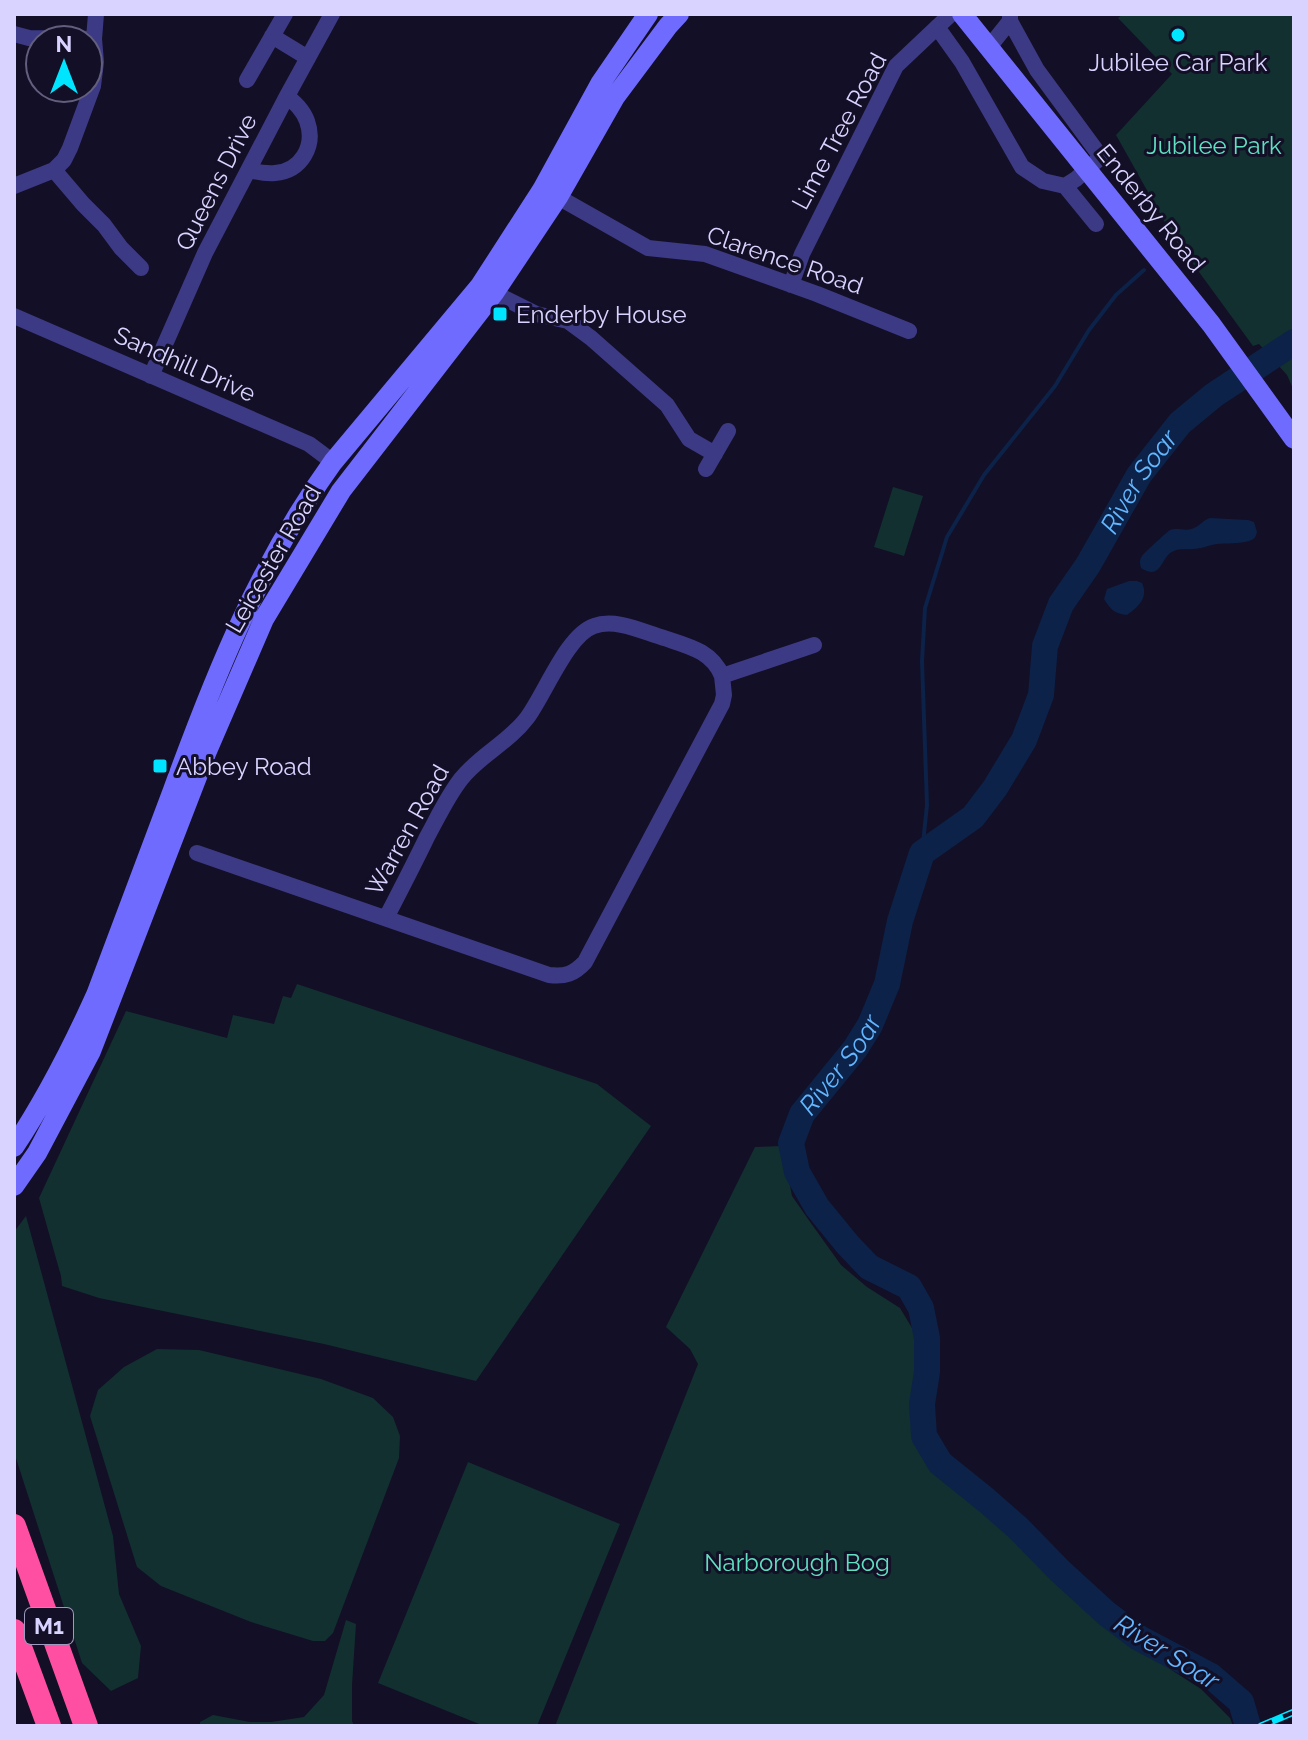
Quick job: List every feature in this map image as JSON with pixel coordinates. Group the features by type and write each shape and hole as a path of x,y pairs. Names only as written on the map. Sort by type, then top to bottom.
{"highway":[{"name":"M1","path":"14,1526 86,1726"},
{"name":"M1","path":"14,1631 49,1726"}],"main road":[{"name":"Leicester Road","path":"14,1147 77,1038 221,663 285,534 333,462 480,286 542,190 600,84 648,14"},
{"name":"Leicester Road","path":"14,1186 50,1130 91,1051 207,751 264,619 341,491 494,293 558,197 615,97 679,14"},
{"name":"Enderby Road","path":"962,14 1211,324 1294,439"}],"street":[{"path":"247,80 285,14"},
{"name":"Queens Drive","path":"151,376 205,253 332,14"},
{"name":"Lime Tree Road","path":"791,285 802,254 896,66 951,14"},
{"path":"990,46 1010,17 1037,70 1101,157 1065,186"},
{"path":"937,27 962,62 1022,167 1043,181 1065,186 1096,224"},
{"path":"272,36 308,58"},
{"path":"249,170 263,173 286,171 303,159 308,151 307,119 287,96"},
{"path":"14,186 54,170 64,160 86,104"},
{"path":"54,170 141,268"},
{"name":"Clarence Road","path":"558,197 648,248 705,254 909,331"},
{"path":"494,293 536,314 568,321 591,338 667,405 689,439 711,462 728,431"},
{"name":"Sandhill Drive","path":"14,316 309,444 333,462"},
{"name":"Warren Road","path":"386,918 449,794 472,766 518,729 580,633 605,623 620,624 694,648 712,660 722,676"},
{"path":"197,853 549,975 569,975 585,962 722,704 722,676 814,645"}],"green space":[{"name":"Jubilee Park","path":"1123,14 1294,14 1294,391 1287,375 1259,344 1253,346 1172,235 1116,135 1172,74 1118,18"},
{"path":"893,487 923,496 904,556 874,547"},
{"path":"297,984 597,1084 651,1126 476,1381 324,1344 99,1298 62,1286 39,1198 126,1011 227,1038 233,1015 274,1024 283,996 291,998"},
{"name":"Narborough Bog","path":"782,1146 792,1196 808,1219 841,1265 867,1287 900,1308 915,1333 919,1357 913,1420 925,1459 1108,1629 1201,1689 1230,1718 1233,1726 555,1726 698,1364 690,1349 666,1327 755,1147"},
{"path":"26,1216 113,1536 119,1594 141,1646 138,1678 111,1691 82,1663 14,1452 14,1232"},
{"path":"157,1349 199,1350 321,1379 373,1398 393,1417 400,1436 399,1458 333,1633 325,1641 313,1641 251,1622 161,1586 137,1567 90,1416 98,1390 124,1367"},
{"path":"468,1462 620,1524 537,1726 484,1726 378,1683"},
{"path":"346,1620 356,1624 352,1685 354,1726 200,1726 200,1722 213,1715 250,1722 304,1717 324,1695"}],"water":[{"path":"1210,518 1248,520 1254,522 1257,532 1254,539 1245,542 1176,550 1153,572 1141,568 1142,556 1170,530 1191,529"},
{"path":"1129,581 1142,583 1144,593 1138,605 1127,615 1113,610 1104,599 1107,589"}],"waterway":[{"path":"922,853 927,805 922,661 925,608 947,537 984,475 1055,386 1089,330 1116,295 1144,270"},
{"name":"River Soar","path":"1248,1726 1241,1702 1211,1676 1139,1638 1107,1614 1018,1528 940,1463 924,1436 922,1404 927,1372 927,1338 921,1308 909,1287 869,1267 817,1207 797,1172 791,1143 802,1114 855,1049 870,1025 887,984 900,921 922,853 973,817 1024,740 1041,695 1045,646 1061,604 1088,565 1139,475 1180,423 1214,395 1294,342"}],"railway":[{"path":"1261,1726 1294,1712"}],"place":[{"name":"Jubilee Car Park","path":"1178,35"},
{"name":"Enderby House","path":"500,314"},
{"name":"Abbey Road","path":"160,766"}]}
